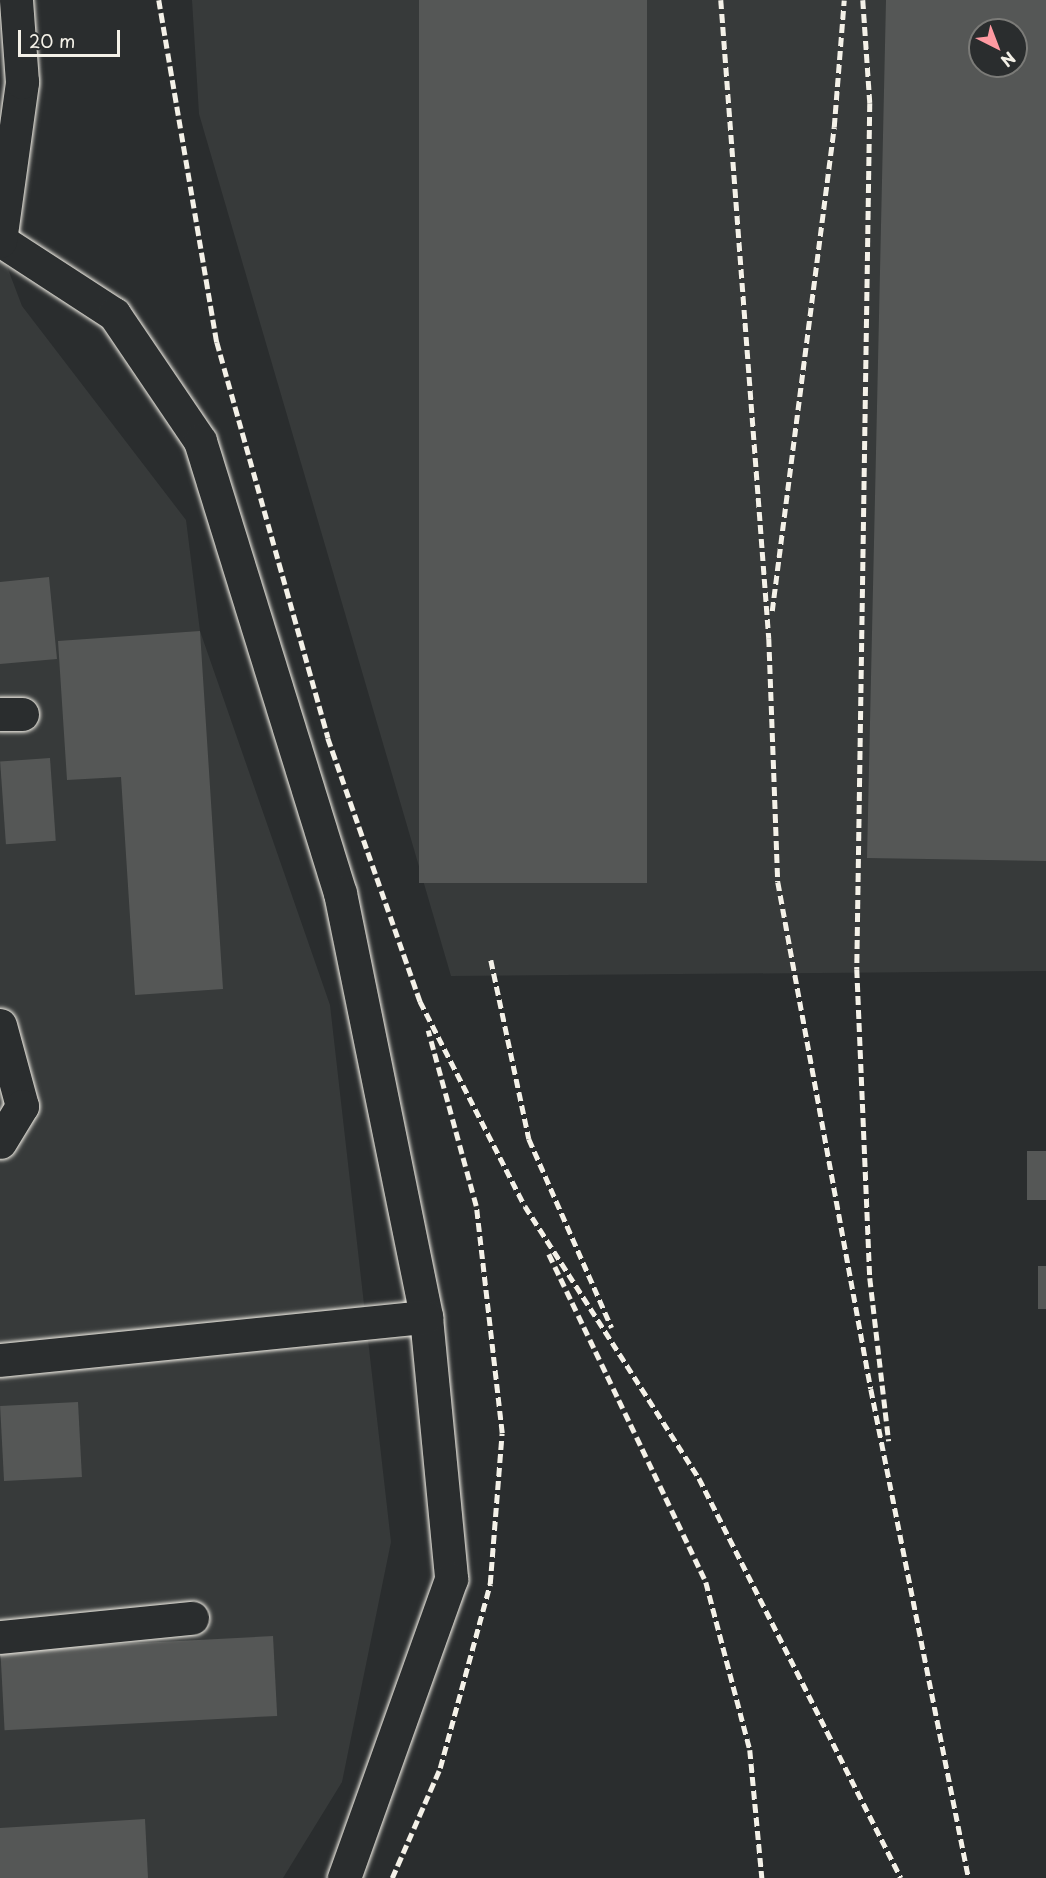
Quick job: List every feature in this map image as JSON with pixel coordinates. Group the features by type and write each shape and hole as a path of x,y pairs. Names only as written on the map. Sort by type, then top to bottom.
{"street":[{"path":"16,0 22,82 0,241 114,314 200,441 340,893 426,1317 451,1579 344,1878"},
{"path":"0,1025 22,1106 0,1142"},
{"path":"0,1360 426,1317"},
{"path":"0,1636 192,1618"}],"shaded area":[{"path":"192,0 1046,0 1046,971 451,976 199,114"},
{"path":"0,248 22,306 186,520 200,631 330,1005 391,1542 342,1782 283,1878 0,1878"}],"building":[{"path":"419,0 647,0 647,883 419,883"},
{"path":"886,0 1046,0 1046,861 867,858"},
{"path":"49,577 57,659 0,664 0,582"},
{"path":"200,631 223,989 135,995 121,777 67,780 58,641"},
{"path":"50,758 56,841 6,844 0,761"},
{"path":"1027,1151 1046,1151 1046,1200 1027,1200"},
{"path":"1038,1266 1046,1266 1046,1309 1038,1309"},
{"path":"78,1402 82,1477 4,1481 0,1406"},
{"path":"273,1636 277,1716 5,1730 0,1650"},
{"path":"145,1819 148,1878 0,1878 0,1828"}],"railway":[{"path":"159,0 217,342 328,738 420,1001 525,1206 699,1478 901,1878"},
{"path":"721,0 769,638 778,882 871,1389 969,1878"},
{"path":"772,611 834,127 844,0"},
{"path":"863,0 870,103 857,969 870,1278 889,1441"},
{"path":"491,960 529,1139 612,1328"},
{"path":"392,1878 440,1768 490,1584 502,1433 476,1206 428,1030"},
{"path":"549,1254 706,1582 750,1750 762,1878"}]}
